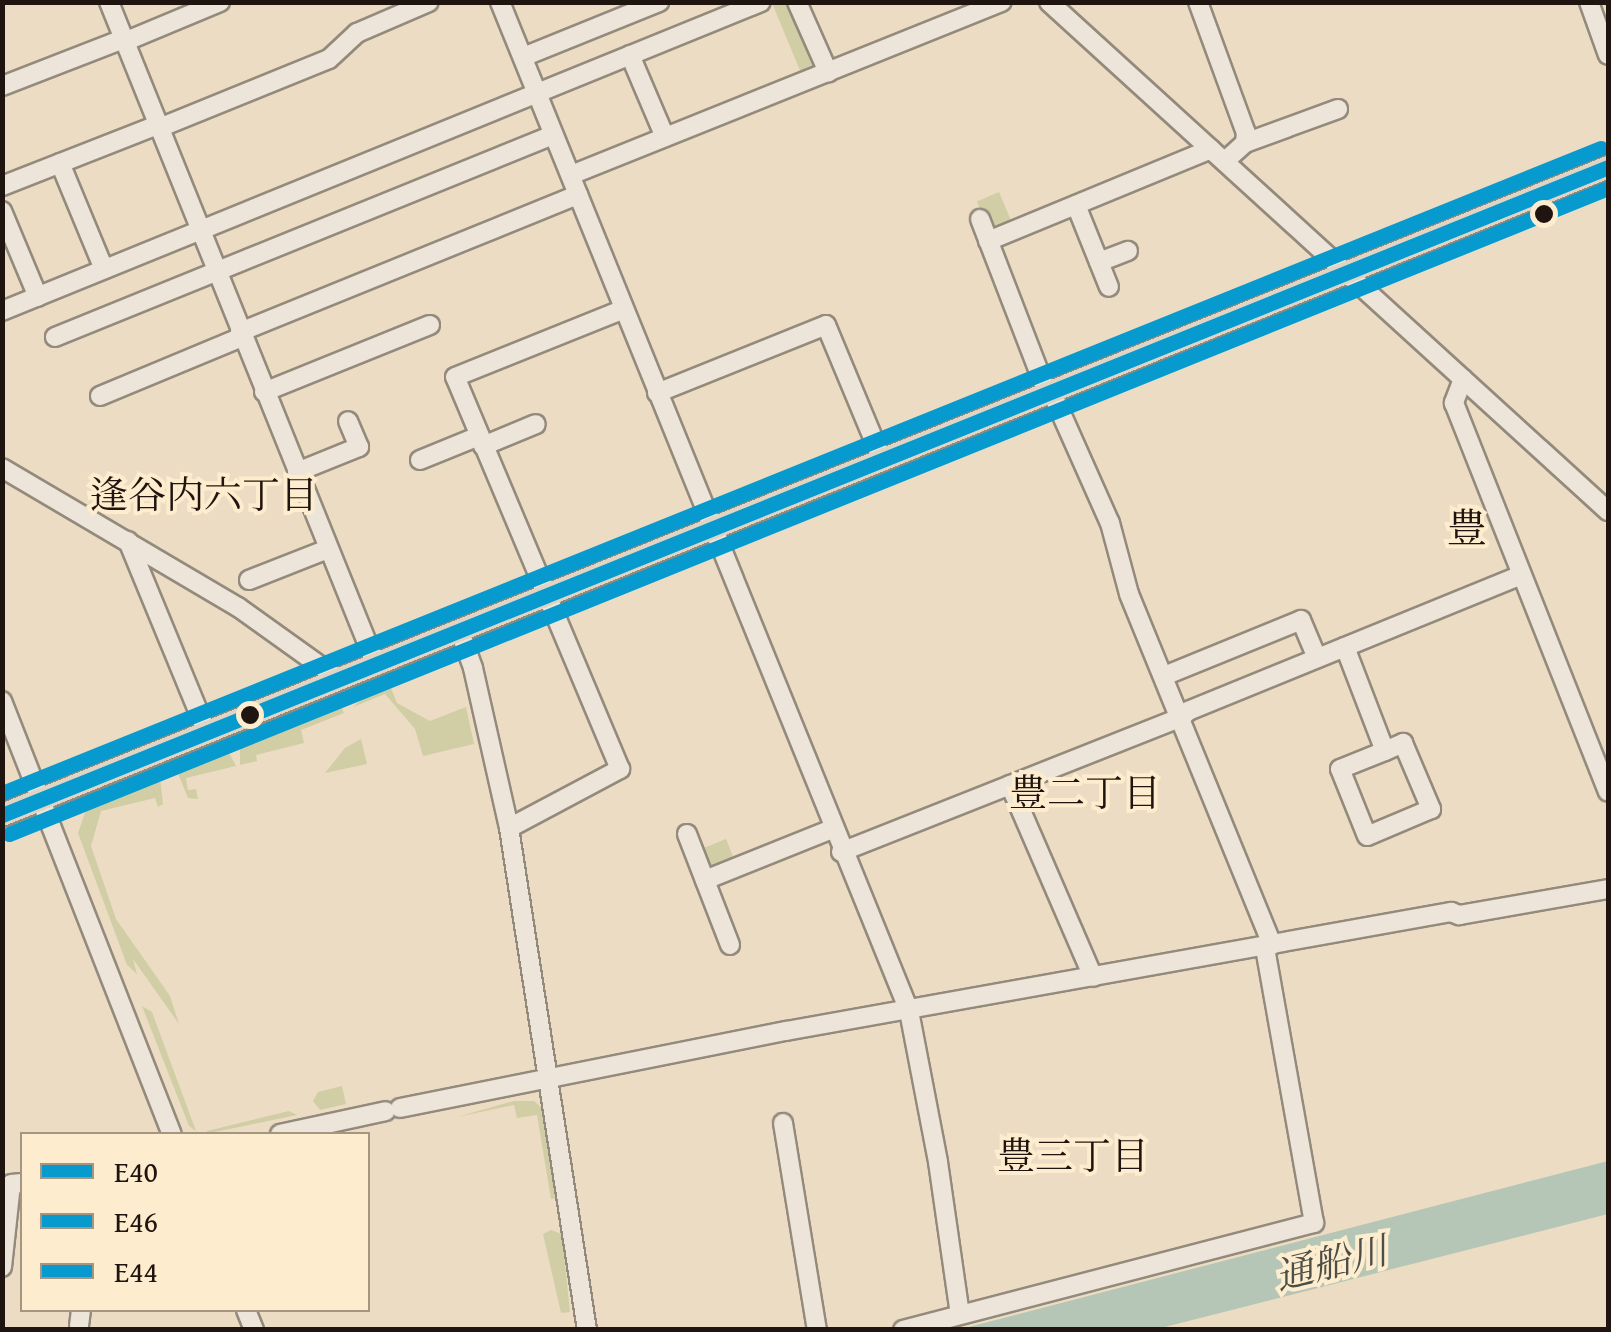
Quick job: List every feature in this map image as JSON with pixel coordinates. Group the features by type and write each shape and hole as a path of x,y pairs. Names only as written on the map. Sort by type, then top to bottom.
{"main road":[{"path":"2,815 714,532 1608,167"}],"street":[{"path":"109,2 376,665"},
{"path":"2,86 220,2"},
{"path":"2,186 329,59 357,32 430,2"},
{"path":"500,2 909,1012 938,1162 960,1314"},
{"path":"522,57 659,2"},
{"path":"2,312 761,2"},
{"path":"797,2 828,72"},
{"path":"570,175 1002,2"},
{"path":"1049,2 1608,511"},
{"path":"1198,2 1243,123 1245,143"},
{"path":"1590,2 1608,55"},
{"path":"630,56 665,137"},
{"path":"988,241 1338,109"},
{"path":"55,337 553,135"},
{"path":"60,164 104,270"},
{"path":"100,396 578,196"},
{"path":"1076,205 1109,287"},
{"path":"2,211 38,297"},
{"path":"903,1330 1314,1223 1268,946 1182,717 1129,594 1110,524 1050,394 980,219"},
{"path":"1099,262 1128,250"},
{"path":"508,828 620,769 544,598 455,377 624,309"},
{"path":"264,392 430,324"},
{"path":"656,393 826,326 884,462"},
{"path":"1463,379 1454,403 1608,792"},
{"path":"297,472 359,447 348,420"},
{"path":"420,460 536,424"},
{"path":"2,468 238,607 340,680"},
{"path":"128,542 207,734"},
{"path":"248,580 328,549"},
{"path":"841,852 1182,717 1521,575"},
{"path":"1164,676 1301,620 1317,658"},
{"path":"460,632 474,668 508,828 587,1330"},
{"path":"1345,647 1386,751"},
{"path":"2,701 171,1132"},
{"path":"1403,744 1431,810 1367,836 1340,769 1386,751 1403,744"},
{"path":"1010,786 1094,977"},
{"path":"705,880 832,829"},
{"path":"687,834 730,944"},
{"path":"289,1132 547,1076 1608,888"},
{"path":"784,1123 817,1330"},
{"path":"2,1267 12,1184"}],"shaded area":[{"path":"772,3 796,3 824,66 804,80"},
{"path":"999,192 1014,227 992,236 977,201"},
{"path":"387,678 397,703 430,721 466,707 474,744 423,756 415,729 385,694 353,707"},
{"path":"341,707 344,713 301,730 304,743 256,755 257,761 240,765 240,746"},
{"path":"361,739 367,764 325,773 345,748"},
{"path":"228,751 236,766 186,778 188,790 196,789 198,799 188,798 177,771"},
{"path":"160,777 163,804 158,807 155,798 101,811 91,846 116,919 170,996 179,1024 133,959 137,974 127,965 78,833 86,810 98,806 97,802"},
{"path":"726,839 737,866 705,879 694,852"},
{"path":"142,1006 152,1012 196,1131 189,1126"},
{"path":"342,1086 346,1104 320,1110 313,1101 318,1092"},
{"path":"514,1101 534,1101 541,1107 557,1198 551,1199 537,1115 517,1118 514,1105 457,1117"},
{"path":"289,1111 297,1115 215,1132 207,1131"},
{"path":"551,1230 562,1234 570,1312 561,1313 543,1234"}],"water":[{"name":"通船川","path":"1608,1161 1608,1214 1157,1329 961,1329"}],"transit line":[{"name":"E44","path":"2,793 1601,148"},
{"name":"E40","path":"2,815 1608,167"},
{"name":"E46","path":"9,834 1608,188"}],"district":[{"name":"逢谷内六丁目","path":"204,495"},
{"name":"豊","path":"1467,528"},
{"name":"豊二丁目","path":"1085,793"},
{"name":"豊三丁目","path":"1073,1156"}]}
